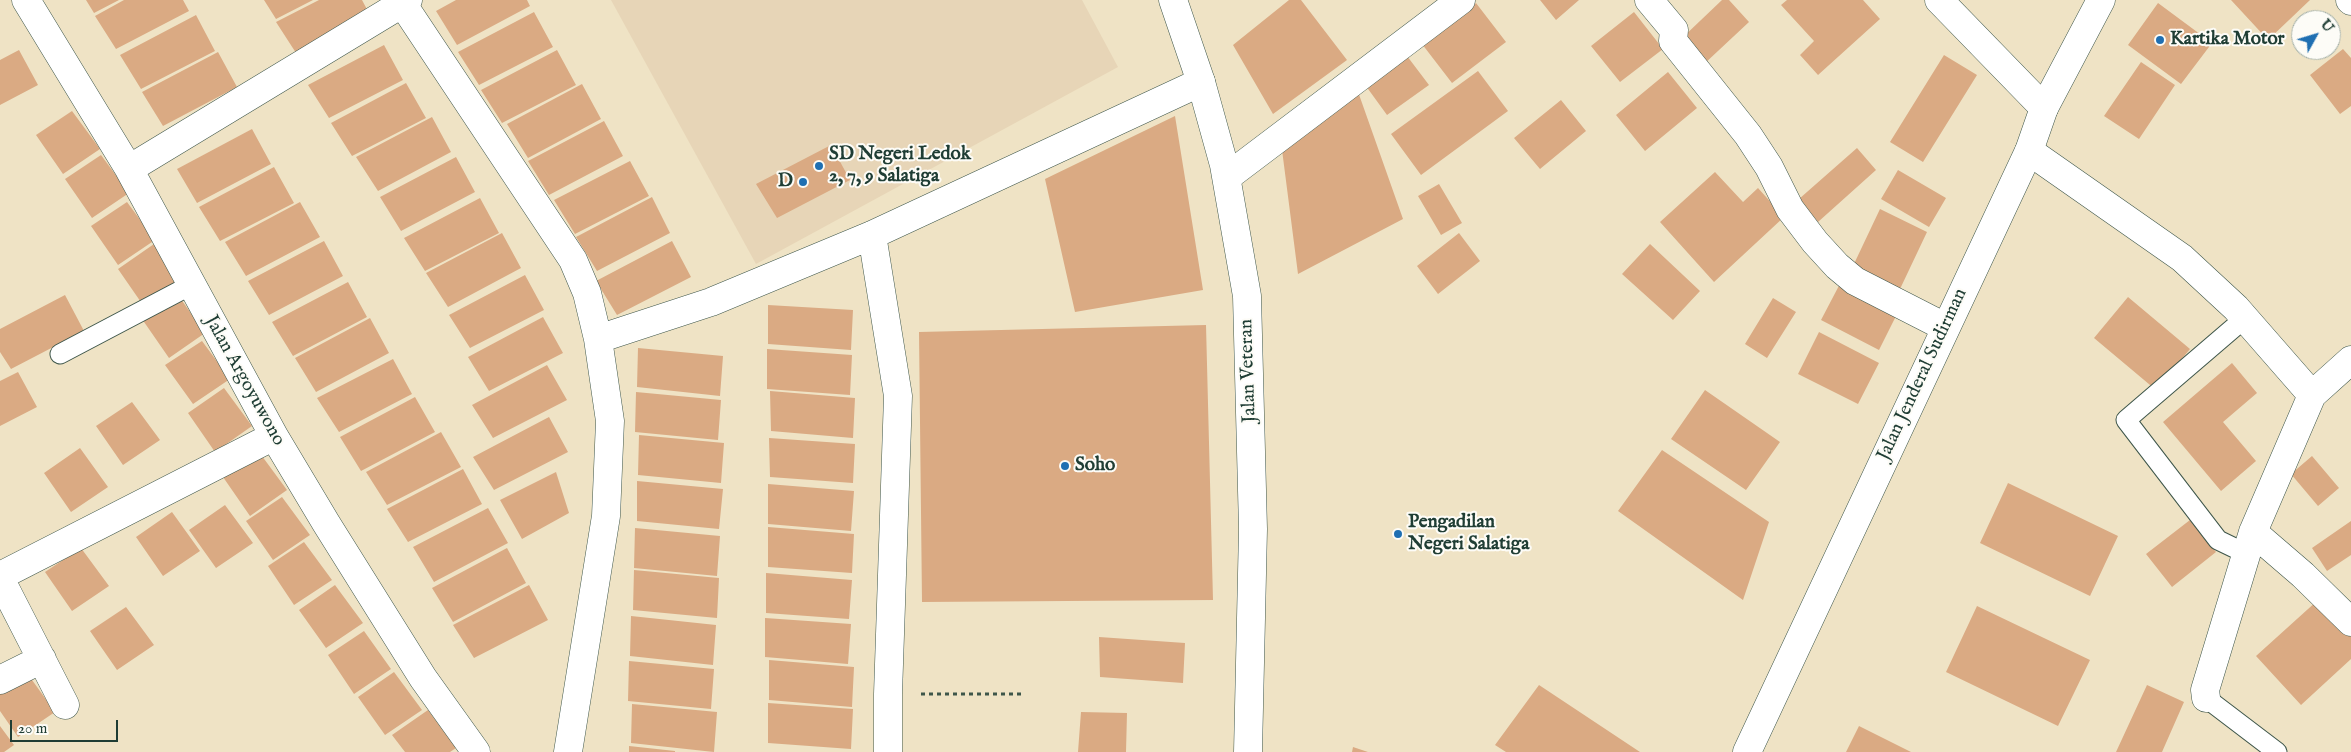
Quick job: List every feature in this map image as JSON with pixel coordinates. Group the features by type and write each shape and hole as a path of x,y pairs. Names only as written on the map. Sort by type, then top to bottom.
{"street":[{"name":"Jalan Argoyuwono","path":"26,0 129,169 274,436 423,678 476,752"},
{"name":"Jalan Veteran","path":"1173,0 1201,82 1227,177 1247,296 1253,530 1248,752"},
{"path":"1227,177 1461,0"},
{"path":"1649,0 1674,30 1673,41 1748,135 1769,167 1790,209 1826,254 1855,281 1945,327"},
{"path":"1939,0 2044,108"},
{"name":"Jalan Jenderal Sudirman","path":"1747,752 2029,151 2044,108 2101,0"},
{"path":"129,169 404,1 573,260 587,293 598,339 610,421 606,516 568,752"},
{"path":"598,339 711,302 872,235 1201,82"},
{"path":"2029,151 2182,258 2245,318 2312,395"},
{"path":"872,235 898,396 888,694 888,752"},
{"path":"2206,698 2205,690 2250,543 2312,395 2351,360"},
{"path":"65,705 2,582 274,436"},
{"path":"2250,543 2303,575 2351,622"},
{"path":"0,680 42,659"}],"lane":[{"path":"60,354 191,286"},
{"path":"2245,318 2126,420 2218,540 2250,543"},
{"path":"2206,698 2277,752"}],"path":[{"path":"888,694 1022,694"}],"shaded area":[{"name":"SD Negeri Ledok 2, 7, 9 Salatiga","path":"611,0 1082,0 1118,67 756,264"}],"building":[{"path":"86,0 119,0 94,13"},
{"path":"124,0 183,0 189,11 116,49 95,16"},
{"path":"264,0 313,0 276,19"},
{"path":"319,0 362,0 371,17 298,56 276,22"},
{"path":"456,0 527,0 530,6 457,45 436,11"},
{"path":"1289,0 1301,0 1347,60 1273,114 1233,45"},
{"path":"1540,0 1579,0 1556,20"},
{"path":"1722,0 1729,0 1749,22 1703,65 1680,40"},
{"path":"1787,0 1863,0 1880,19 1818,75 1800,55 1814,41 1781,5"},
{"path":"2231,0 2310,0 2300,10 2291,10 2291,18 2268,40"},
{"path":"1476,3 1506,42 1452,83 1422,44"},
{"path":"2158,3 2212,43 2181,84 2128,45"},
{"path":"534,12 553,47 479,85 458,52"},
{"path":"1634,12 1663,49 1620,82 1591,46"},
{"path":"196,15 215,51 141,89 120,55"},
{"path":"384,45 403,80 329,118 308,85"},
{"path":"2343,49 2351,58 2351,106 2340,114 2310,75 2329,60 2341,60 2341,51"},
{"path":"19,50 38,85 0,105 0,60"},
{"path":"557,50 576,85 502,123 481,90"},
{"path":"218,52 237,87 163,126 142,92"},
{"path":"1404,52 1429,85 1387,115 1363,82"},
{"path":"1944,55 1977,75 1923,162 1890,142"},
{"path":"2141,62 2175,85 2139,139 2104,116"},
{"path":"1478,71 1508,111 1421,175 1391,134"},
{"path":"1668,72 1697,108 1645,151 1616,115"},
{"path":"406,83 426,118 352,156 331,123"},
{"path":"582,84 601,119 528,158 507,124"},
{"path":"1356,86 1403,219 1298,274 1281,142"},
{"path":"1561,100 1586,131 1540,169 1514,138"},
{"path":"72,111 100,149 63,174 36,135"},
{"path":"1175,116 1203,290 1075,312 1045,179"},
{"path":"432,117 451,152 378,191 356,157"},
{"path":"604,121 623,156 549,195 528,161"},
{"path":"252,129 271,164 197,203 177,169"},
{"name":"D","path":"831,145 850,180 777,218 756,184"},
{"path":"1857,148 1876,170 1818,222 1799,199"},
{"path":"101,155 129,193 92,218 65,179"},
{"path":"456,157 475,192 401,231 380,197"},
{"path":"630,161 649,196 575,234 554,200"},
{"path":"274,167 294,203 220,241 199,207"},
{"path":"1898,170 1946,198 1929,227 1881,199"},
{"path":"1715,172 1743,202 1758,188 1784,217 1714,282 1660,222"},
{"path":"1439,184 1462,223 1441,235 1418,196"},
{"path":"652,197 670,233 597,271 576,237"},
{"path":"480,198 499,233 425,271 404,238"},
{"path":"127,202 155,240 118,265 91,226"},
{"path":"300,202 320,237 246,276 225,242"},
{"path":"1880,209 1927,232 1900,289 1853,266"},
{"path":"502,233 521,268 448,307 426,273"},
{"path":"1459,233 1480,261 1438,294 1417,266"},
{"path":"324,241 343,276 269,315 248,281"},
{"path":"672,241 691,277 617,315 596,281"},
{"path":"154,244 182,283 145,308 118,269"},
{"path":"1650,244 1700,291 1673,320 1622,274"},
{"path":"525,275 544,310 470,348 449,315"},
{"path":"1843,278 1900,308 1879,350 1821,320"},
{"path":"348,282 367,317 293,356 272,322"},
{"path":"65,295 84,331 11,369 0,352 0,329"},
{"path":"178,295 205,333 169,358 142,319"},
{"path":"2128,297 2190,349 2156,390 2094,338"},
{"path":"1773,298 1796,312 1767,358 1745,344"},
{"path":"768,305 853,310 851,350 768,344"},
{"path":"543,317 563,353 489,391 468,357"},
{"path":"370,318 389,353 316,392 295,358"},
{"name":"Soho","path":"1206,325 1213,600 922,602 919,332"},
{"path":"1819,332 1879,363 1858,404 1798,374"},
{"path":"202,341 230,379 193,404 165,365"},
{"path":"638,348 723,356 720,396 637,387"},
{"path":"767,349 852,355 850,395 767,389"},
{"path":"393,359 412,394 339,432 317,398"},
{"path":"2232,363 2257,393 2223,422 2256,461 2221,491 2163,422"},
{"path":"547,365 567,400 493,438 472,405"},
{"path":"18,372 37,407 0,426 0,381"},
{"path":"224,388 252,426 215,452 188,413"},
{"path":"1705,390 1780,442 1746,490 1671,439"},
{"path":"770,391 855,398 853,438 771,431"},
{"path":"636,392 721,400 718,440 635,432"},
{"path":"415,397 435,432 361,471 340,437"},
{"path":"132,402 160,440 123,465 96,426"},
{"path":"549,417 568,452 494,490 473,457"},
{"path":"441,432 461,467 387,505 366,472"},
{"path":"639,435 724,443 721,483 638,475"},
{"path":"769,438 855,444 853,483 770,477"},
{"path":"80,448 108,487 71,512 44,473"},
{"path":"1662,450 1769,522 1743,600 1618,511"},
{"path":"259,452 287,490 250,516 223,477"},
{"path":"2312,456 2339,488 2318,506 2291,474"},
{"path":"463,469 482,504 408,542 387,509"},
{"path":"556,472 569,513 522,539 500,500"},
{"path":"637,481 723,489 719,529 637,521"},
{"path":"2008,483 2118,536 2090,596 1980,543"},
{"path":"768,484 854,491 851,531 768,524"},
{"path":"282,497 310,535 273,560 246,521"},
{"path":"225,505 253,543 216,568 189,530"},
{"path":"488,508 508,543 434,582 413,547"},
{"path":"172,512 200,551 163,576 136,537"},
{"path":"2190,520 2216,552 2172,587 2146,554"},
{"path":"2351,521 2351,555 2327,571 2312,548"},
{"path":"768,527 854,534 852,573 768,567"},
{"path":"635,528 720,536 717,576 634,568"},
{"path":"304,542 332,580 294,605 268,566"},
{"path":"81,548 109,586 72,611 45,572"},
{"path":"507,548 526,583 453,622 432,588"},
{"path":"634,570 719,578 717,618 633,610"},
{"path":"766,573 852,580 849,619 766,613"},
{"path":"335,585 363,623 326,648 299,610"},
{"path":"529,585 548,620 474,658 453,625"},
{"path":"2318,600 2351,637 2351,659 2301,705 2256,656"},
{"path":"1977,606 2090,660 2058,726 1946,672"},
{"path":"126,607 154,645 117,670 90,631"},
{"path":"631,616 716,625 713,665 630,656"},
{"path":"765,618 851,624 848,664 765,657"},
{"path":"364,631 391,669 354,694 328,655"},
{"path":"1099,637 1185,643 1183,683 1100,677"},
{"path":"769,660 854,667 852,707 769,700"},
{"path":"629,661 714,669 711,709 628,701"},
{"path":"394,672 422,710 385,735 358,697"},
{"path":"27,673 55,712 18,737 0,711 0,692"},
{"path":"1539,685 1640,752 1506,752 1495,745"},
{"path":"2147,685 2184,702 2162,752 2116,752"},
{"path":"768,703 853,709 851,749 768,743"},
{"path":"632,704 717,712 714,752 631,743"},
{"path":"428,710 456,748 450,752 405,752 392,735"},
{"path":"1081,712 1127,713 1126,752 1078,752"},
{"path":"0,726 14,745 4,752 0,752"},
{"path":"1859,726 1911,752 1846,752"},
{"path":"629,746 675,751 675,752 629,752"},
{"path":"1353,747 1368,752 1352,752"}],"place":[{"name":"Kartika Motor","path":"2160,40"},
{"name":"SD Negeri Ledok 2, 7, 9 Salatiga","path":"819,166"},
{"name":"D","path":"803,182"},
{"name":"Soho","path":"1065,466"},
{"name":"Pengadilan Negeri Salatiga","path":"1398,534"}]}
